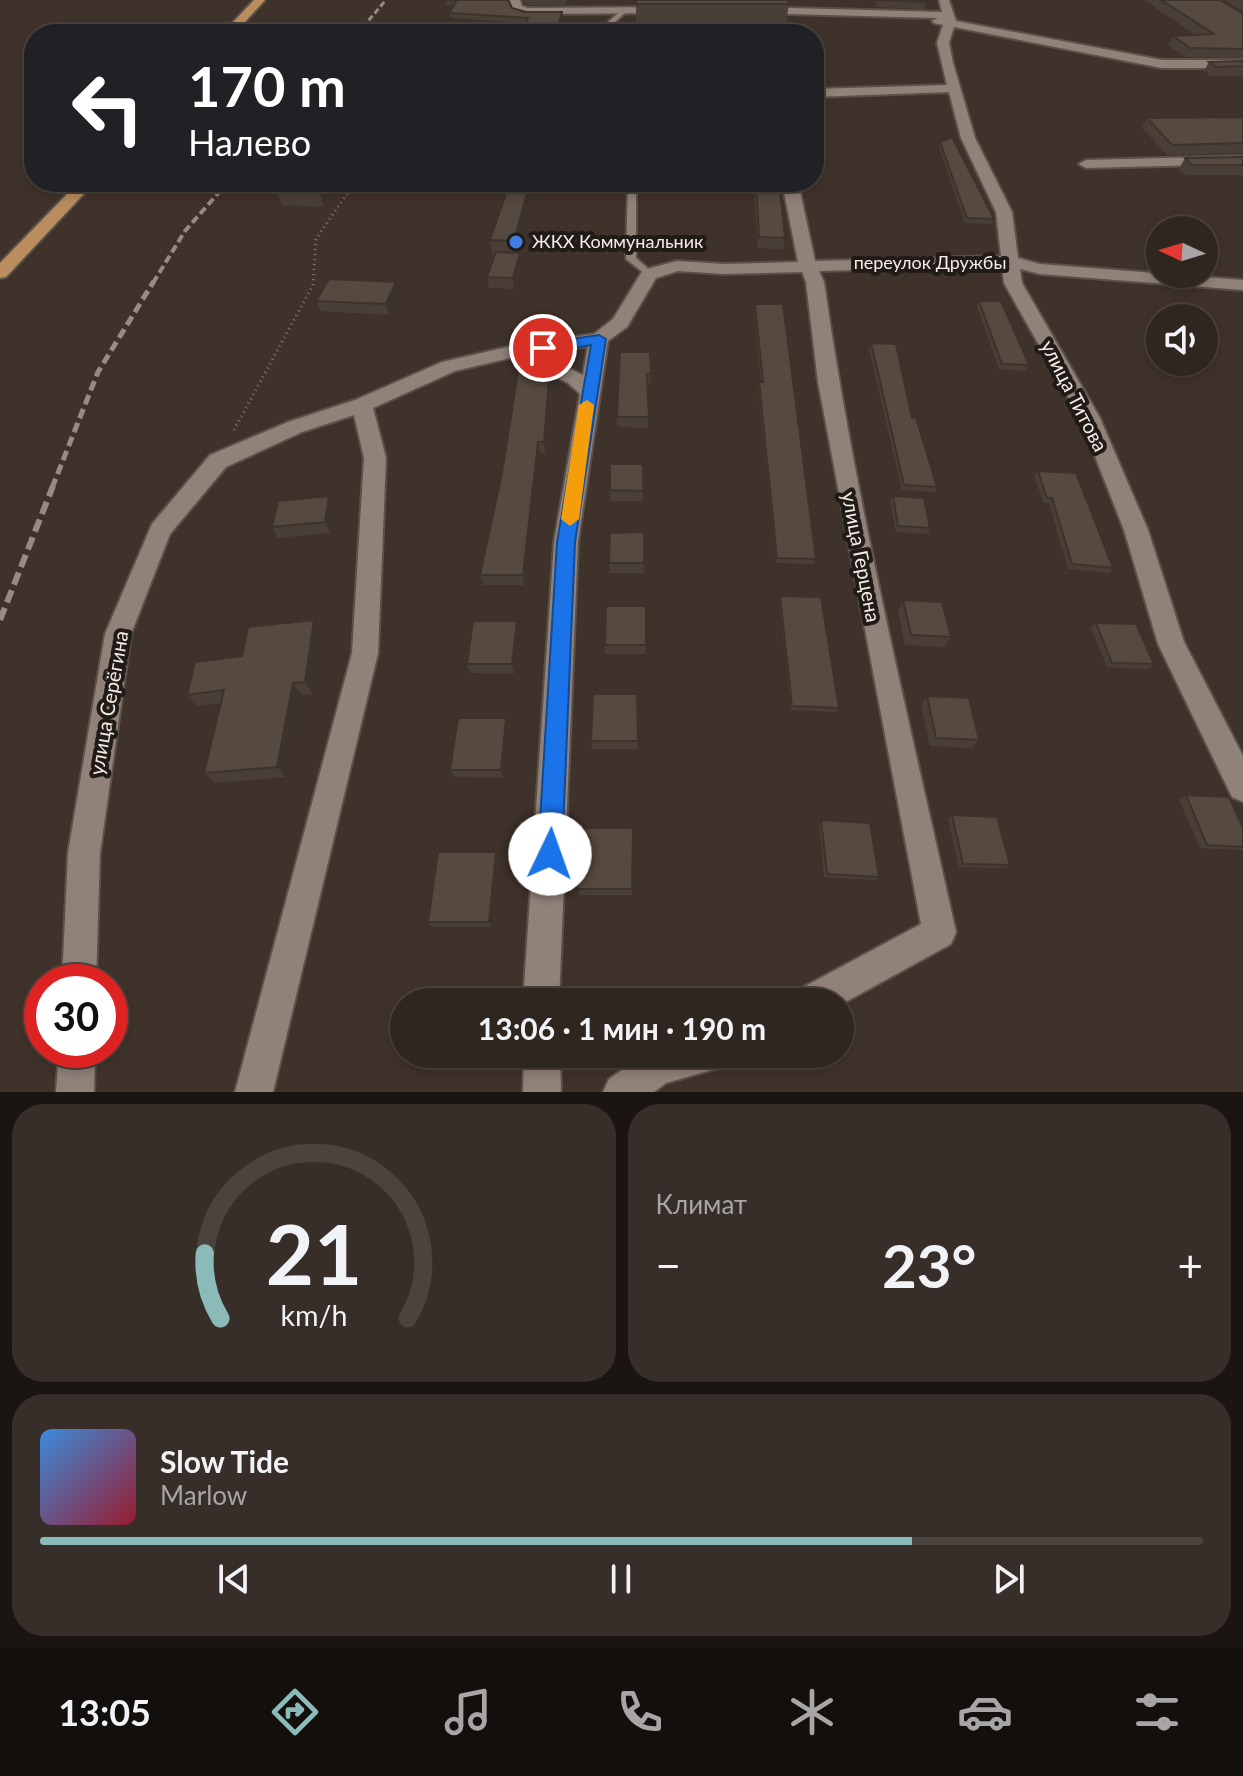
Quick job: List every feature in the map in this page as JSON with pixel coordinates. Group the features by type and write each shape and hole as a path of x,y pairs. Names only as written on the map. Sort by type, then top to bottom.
{"main road":[{"path":"237,24 260,0"},
{"path":"0,273 77,192"}],"street":[{"path":"515,0 517,8 527,11 685,9"},
{"path":"747,10 948,13 1075,47 1162,64 1243,64"},
{"name":"улица Титова","path":"948,13 943,43 953,88 968,138 1004,212 1008,261 1020,297 1090,418 1136,530 1171,644 1243,787"},
{"path":"824,93 953,88"},
{"path":"1086,164 1243,160"},
{"name":"улица Герцена","path":"792,192 807,265 815,282 828,382 939,932 836,988"},
{"name":"переулок Дружбы","path":"807,265 1008,261 1040,269 1212,285 1243,285"},
{"path":"542,988 566,542 599,339 620,323 649,274 677,266 807,265"},
{"name":"улица Серёгина","path":"80,964 84,853 118,634 160,530 218,461 295,427 362,405 449,366 516,351 599,339"},
{"path":"516,351 575,378 589,391"},
{"path":"254,1092 365,653 375,458 362,405"},
{"path":"75,1092 76,1068"},
{"path":"542,1068 542,1092"},
{"path":"622,1092 657,1068"}],"lane":[{"path":"612,24 624,11"},
{"path":"632,192 631,259 649,274"}],"path":[{"path":"218,461 313,285 316,239 348,192"}],"building":[{"path":"457,0 508,0 512,8 526,12 562,12 559,24 526,24 528,18 449,13"},
{"path":"636,0 788,0 789,4 636,4"},
{"path":"876,0 925,0 926,2"},
{"path":"1161,0 1220,0 1243,14 1243,49 1190,48 1173,36 1214,34"},
{"path":"1243,61 1243,66 1216,67 1209,62"},
{"path":"1243,117 1243,143 1172,145 1147,118"},
{"path":"952,137 994,219 967,218 940,142"},
{"path":"1243,157 1243,165 1192,165 1185,158"},
{"path":"507,192 527,192 514,241 490,240"},
{"path":"757,192 780,192 785,238 759,237"},
{"path":"496,252 520,253 513,278 487,277"},
{"path":"329,279 396,282 386,304 316,301"},
{"path":"979,301 1001,301 1029,365 1002,364"},
{"path":"755,304 783,304 816,559 777,558 759,382 763,382"},
{"path":"871,343 896,344 912,418 916,418 937,487 904,485"},
{"path":"620,352 650,352 651,374 647,374 649,417 617,417"},
{"path":"519,366 550,367 544,442 538,442 523,575 480,575 502,473"},
{"path":"610,464 643,464 643,491 610,490"},
{"path":"1038,471 1076,473 1113,568 1072,564 1052,498 1047,498"},
{"path":"329,496 325,522 272,527 278,501"},
{"path":"893,496 924,498 930,528 898,526"},
{"path":"644,532 644,563 609,563 610,533"},
{"path":"780,596 821,597 839,708 792,706"},
{"path":"903,600 942,602 951,637 911,635"},
{"path":"606,606 646,606 646,645 605,645"},
{"path":"314,620 305,682 293,683 277,767 204,773 224,690 187,695 195,662 242,656 248,627"},
{"path":"473,621 517,621 512,664 467,664"},
{"path":"1096,623 1136,624 1154,664 1112,663"},
{"path":"593,694 637,694 638,741 591,741"},
{"path":"927,696 969,698 979,740 936,738"},
{"path":"458,718 506,718 501,770 450,770"},
{"path":"1186,795 1229,797 1243,828 1243,847 1207,845"},
{"path":"952,815 997,817 1010,865 963,864"},
{"path":"821,820 870,823 879,877 827,874"},
{"path":"581,828 633,828 632,889 578,889"},
{"path":"438,852 496,852 489,922 428,922"}],"railway":[{"path":"366,24 386,0"},
{"path":"153,283 185,231 219,192"},
{"path":"52,488 98,372 154,281"},
{"path":"0,620 53,486"}],"slow traffic":[{"path":"570,519 587,405"}],"place":[{"name":"ЖКХ Коммунальник","path":"516,242"}],"route":[{"path":"543,348 599,339 566,542 550,854"}]}
